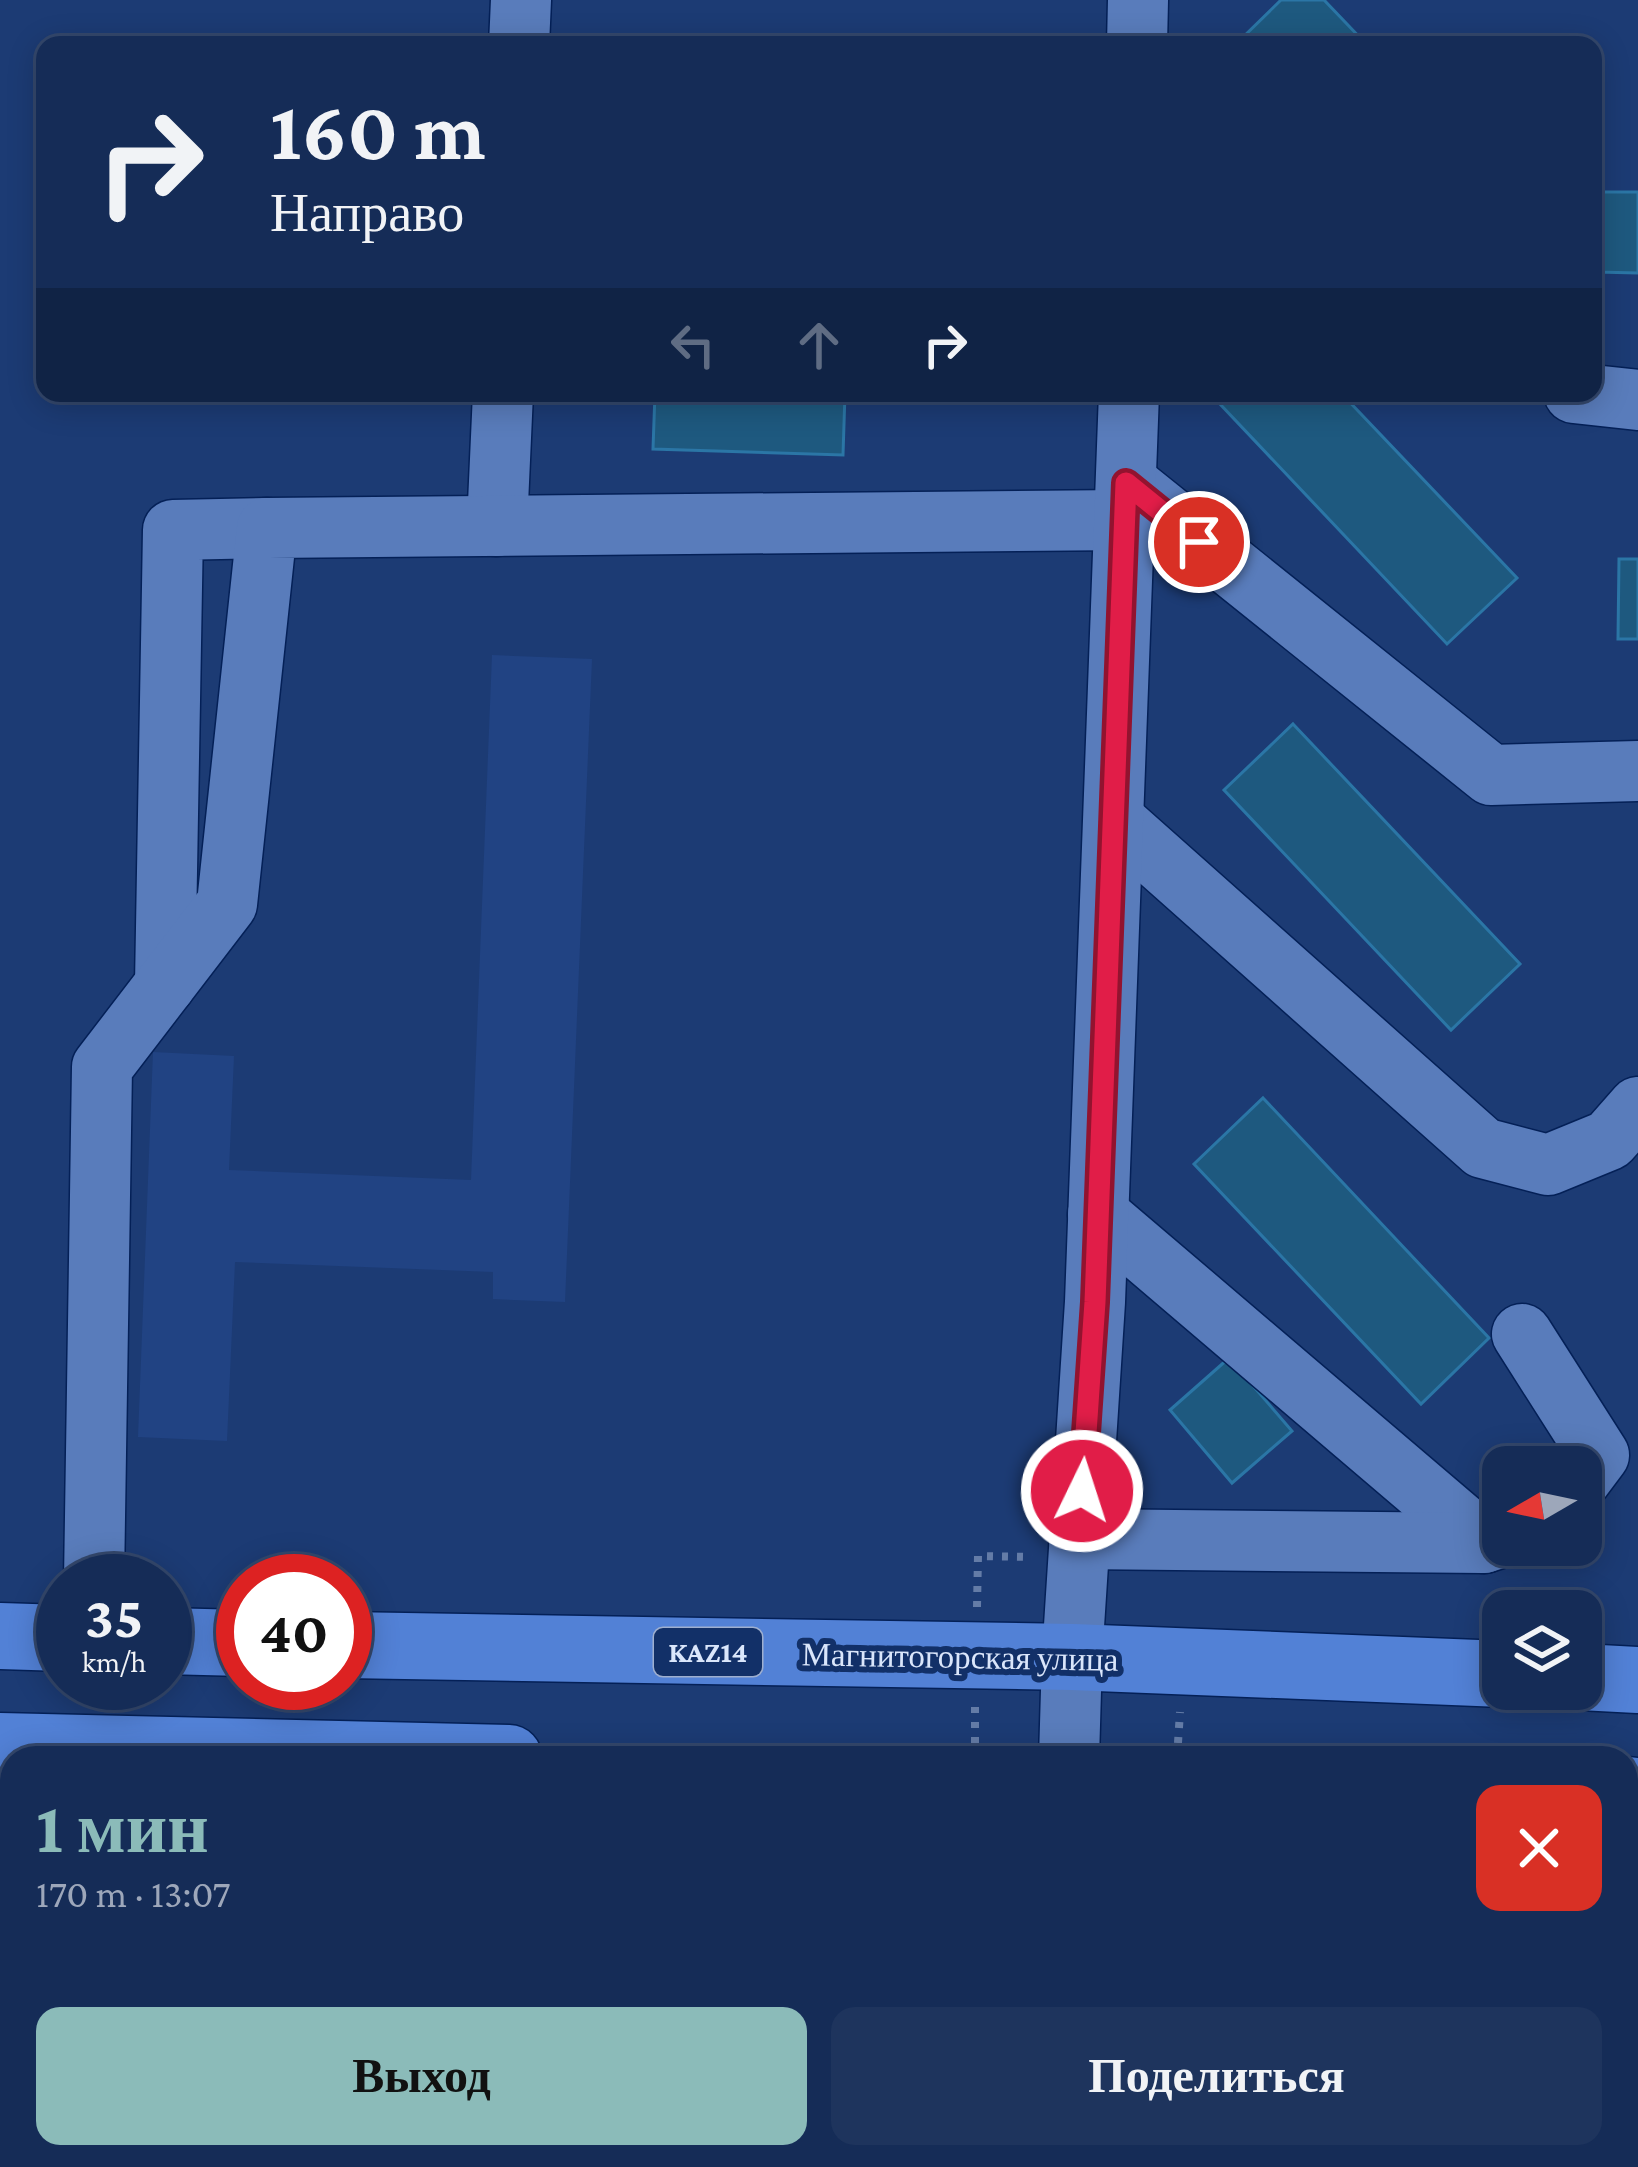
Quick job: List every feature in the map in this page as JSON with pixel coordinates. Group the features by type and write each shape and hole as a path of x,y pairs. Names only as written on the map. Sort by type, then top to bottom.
{"main road":[{"path":"0,1636 36,1637"},
{"name":"Магнитогорская улица","path":"372,1645 1072,1657 1482,1673"},
{"path":"1602,1678 1638,1680"}],"street":[{"path":"519,36 521,0"},
{"path":"1137,36 1138,0"},
{"path":"1602,396 1638,400"},
{"path":"497,526 503,402"},
{"path":"1069,1746 1098,1214 1129,402"},
{"path":"165,985 173,530 497,526 1126,502 1491,775 1638,771"},
{"path":"94,1554 102,1067 227,904 267,528"},
{"path":"1114,820 1483,1148 1548,1166 1609,1140 1638,1107"},
{"path":"1098,1214 1482,1530"},
{"path":"1522,1334 1593,1446"},
{"path":"1079,1539 1482,1540"}],"shaded area":[{"path":"492,655 592,659 565,1302 493,1299 493,1272 235,1262 227,1441 138,1437 153,1052 234,1056 229,1170 471,1180"}],"building":[{"path":"1281,0 1324,0 1358,36 1244,36"},
{"path":"1602,192 1638,192 1638,273 1602,272"},
{"path":"655,402 845,402 843,455 653,449"},
{"path":"1350,402 1517,578 1447,644 1220,404"},
{"path":"1619,559 1638,559 1638,639 1618,639"},
{"path":"1293,724 1520,964 1451,1030 1224,790"},
{"path":"1263,1098 1489,1338 1421,1404 1194,1164"},
{"path":"1229,1358 1292,1431 1232,1483 1170,1410"}],"route":[{"path":"1082,1491 1095,1302 1126,483 1199,542"}]}
